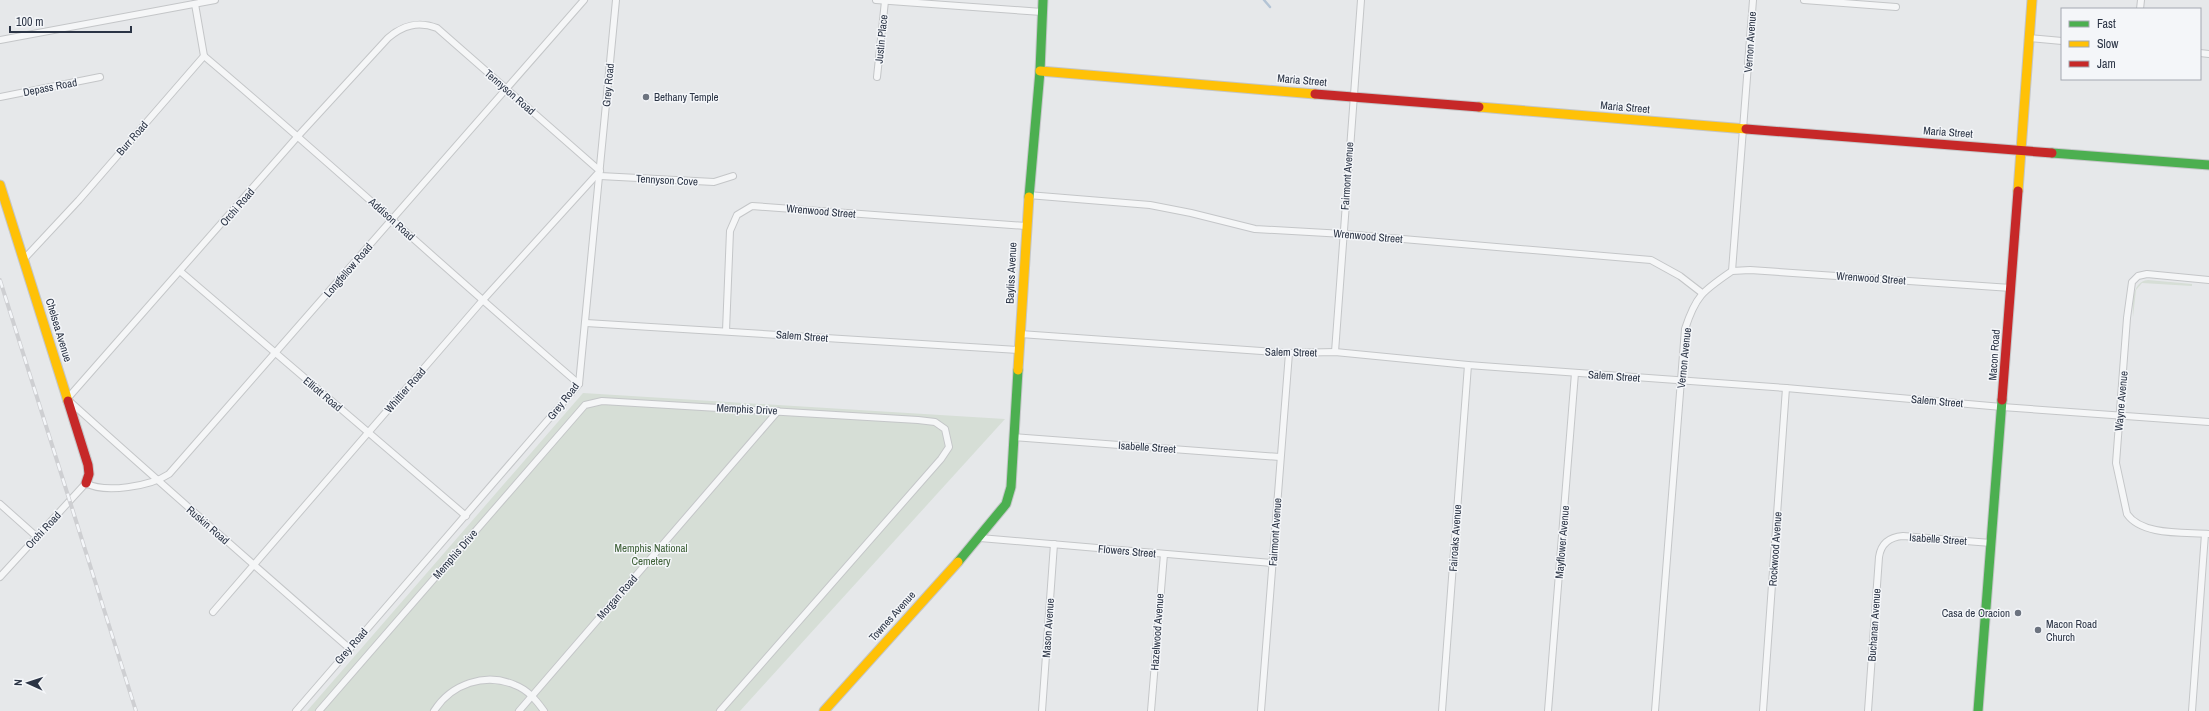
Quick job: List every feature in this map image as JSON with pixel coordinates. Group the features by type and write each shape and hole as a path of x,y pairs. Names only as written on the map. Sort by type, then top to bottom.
{"street":[{"path":"0,40 216,0"},
{"name":"Longfellow Road","path":"158,481 169,474 507,90 584,0"},
{"name":"Grey Road","path":"296,711 579,384 616,0"},
{"path":"876,0 1042,12"},
{"name":"Bayliss Avenue","path":"980,538 1006,504 1011,487 1028,195 1040,71 1043,0"},
{"name":"Fairmont Avenue","path":"1335,352 1352,96 1361,0"},
{"name":"Vernon Avenue","path":"1655,711 1685,329 1692,308 1702,293 1732,271 1753,0"},
{"path":"1804,0 1896,7"},
{"name":"Macon Road","path":"1978,711 2032,0"},
{"name":"Justin Place","path":"877,77 885,1"},
{"path":"195,4 204,56"},
{"name":"Tennyson Road","path":"414,24 426,24 437,28 600,174"},
{"name":"Orchi Road","path":"68,399 181,272 298,136 388,38 400,28 414,24"},
{"path":"2029,38 2061,41"},
{"name":"Addison Road","path":"204,56 298,136 482,301 579,384"},
{"name":"Burr Road","path":"24,259 79,200 204,56"},
{"name":"Maria Street","path":"1040,71 1743,129 2021,149 2209,165"},
{"name":"Depass Road","path":"0,97 100,77"},
{"name":"Tennyson Cove","path":"600,174 714,182 733,176"},
{"name":"Whittier Road","path":"212,612 482,301 600,174"},
{"name":"Chelsea Avenue","path":"0,185 88,465 89,474 86,483"},
{"name":"Wrenwood Street","path":"1028,195 1150,205 1255,228 1651,260 1680,276 1702,293"},
{"name":"Wrenwood Street","path":"726,331 730,232 737,215 752,206 1026,226"},
{"name":"Wrenwood Street","path":"1732,271 1750,270 2011,288"},
{"name":"Elliott Road","path":"181,272 466,516"},
{"name":"Wayne Avenue","path":"2207,534 2145,528 2132,522 2127,514 2116,463 2130,286 2135,279 2142,275 2209,280"},
{"name":"Salem Street","path":"586,323 1019,350"},
{"name":"Salem Street","path":"1020,334 1289,353 1335,352 1468,365 1786,388 2002,407 2209,422"},
{"name":"Fairmont Avenue","path":"1261,711 1289,353"},
{"name":"Fairoaks Avenue","path":"1442,711 1468,365"},
{"name":"Mayflower Avenue","path":"1548,711 1575,373"},
{"name":"Rockwood Avenue","path":"1763,711 1786,388"},
{"name":"Ruskin Road","path":"68,399 158,481 350,648"},
{"name":"Memphis Drive","path":"319,711 585,405 602,401 935,422 945,430 949,447 941,459 720,711"},
{"name":"Morgan Road","path":"519,711 778,411"},
{"name":"Isabelle Street","path":"1014,437 1280,457"},
{"path":"86,483 102,489 158,481"},
{"name":"Orchi Road","path":"0,577 86,483"},
{"path":"0,504 37,537"},
{"path":"2192,711 2207,534"},
{"name":"Isabelle Street","path":"1886,541 1898,537 1908,536 1991,542"},
{"name":"Flowers Street","path":"980,538 1273,563"},
{"name":"Townes Avenue","path":"824,711 980,538"},
{"name":"Buchanan Avenue","path":"1868,711 1879,557 1881,548 1886,541"},
{"name":"Mason Avenue","path":"1042,711 1054,544"},
{"name":"Hazelwood Avenue","path":"1151,711 1164,554"},
{"path":"434,711 440,702 456,689 475,681 495,680 515,685 532,696 544,711"}],"green space":[{"path":"2148,280 2192,284 2192,286 2142,283 2136,290 2133,317 2133,300 2136,289 2142,282"},
{"name":"Memphis National Cemetery","path":"583,393 1005,419 740,711 307,711"}],"waterway":[{"path":"1264,0 1270,7"}],"railway":[{"path":"0,280 136,711"}],"traffic: fast":[{"path":"1029,197 1040,71 1043,0"},
{"path":"2052,153 2209,165"},
{"path":"958,562 1006,504 1011,487 1018,370"},
{"path":"1978,711 2002,400"}],"traffic: slow":[{"path":"2018,191 2032,0"},
{"path":"1040,71 1315,94"},
{"path":"1479,107 1746,129"},
{"path":"0,185 68,401"},
{"path":"1018,370 1029,197"},
{"path":"824,711 958,562"}],"traffic: jam":[{"path":"1315,94 1479,107"},
{"path":"1746,129 2052,153"},
{"path":"2002,400 2018,191"},
{"path":"68,401 88,465 89,474 86,483"}],"place":[{"name":"Bethany Temple","path":"646,97"},
{"name":"Casa de Oracion","path":"2018,613"},
{"name":"Macon Road Church","path":"2038,630"}]}
